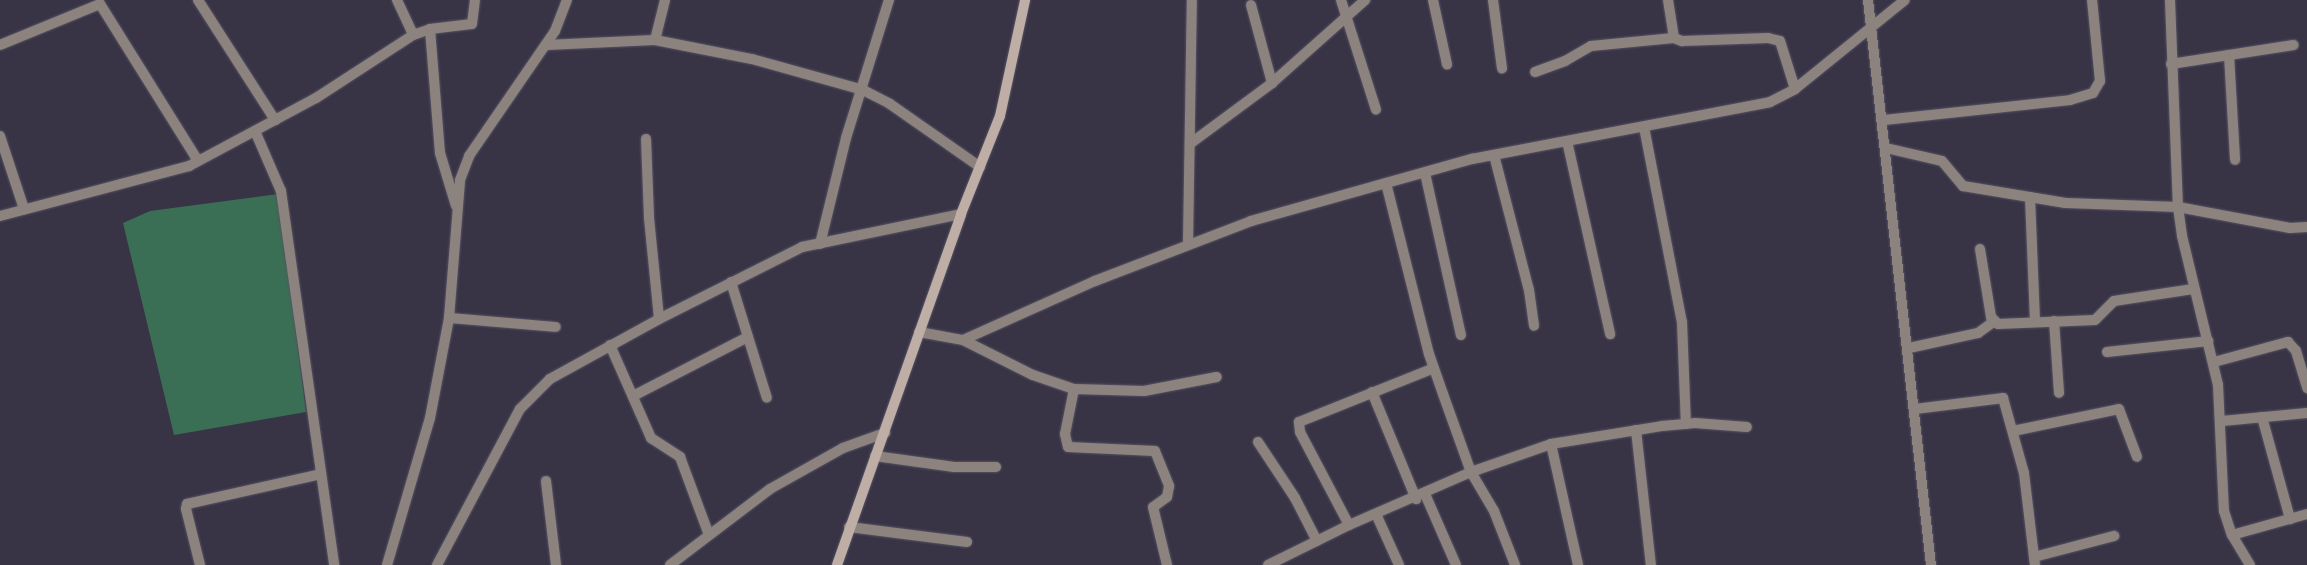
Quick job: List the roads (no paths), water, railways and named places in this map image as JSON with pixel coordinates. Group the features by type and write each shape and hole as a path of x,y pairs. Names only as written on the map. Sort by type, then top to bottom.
{"street":[{"path":"198,0 275,120"},
{"path":"397,0 413,35"},
{"path":"0,216 198,162 316,98 413,35 430,29 472,24 475,0"},
{"path":"387,565 430,418 449,318 460,180 469,156 546,45 567,0"},
{"path":"655,40 665,0"},
{"path":"820,244 846,138 863,90 889,0"},
{"path":"837,565 849,526 885,433 961,214 1000,116 1025,0"},
{"path":"1188,244 1192,0"},
{"path":"1341,0 1376,110"},
{"path":"1191,143 1272,83 1365,0"},
{"path":"1433,0 1447,64"},
{"path":"1493,0 1502,68"},
{"path":"1668,0 1674,38"},
{"path":"1868,0 1884,120 1931,565"},
{"path":"963,340 1094,281 1251,221 1425,172 1494,155 1770,102 1794,89 1905,0"},
{"path":"1884,120 2070,100 2094,93 2100,81 2092,0"},
{"path":"2170,0 2178,207 2193,289 2214,362 2222,421 2222,492 2232,535 2250,565"},
{"path":"0,45 99,2 198,162"},
{"path":"1251,5 1272,83"},
{"path":"430,29 440,154 457,211"},
{"path":"1535,72 1564,61 1591,46 1674,38 1682,41 1775,38 1783,47 1794,89"},
{"path":"546,45 655,40 752,59 863,90 890,104 980,167"},
{"path":"2171,64 2294,44"},
{"path":"2229,55 2235,160"},
{"path":"1644,127 1682,322 1686,424"},
{"path":"255,131 281,191 334,565"},
{"path":"0,136 24,209"},
{"path":"646,138 649,218 659,320"},
{"path":"1567,141 1610,334"},
{"path":"1886,148 1942,161 1963,186 2066,203 2178,207 2290,228 2307,227"},
{"path":"1494,155 1529,290 1534,326"},
{"path":"1425,172 1461,335"},
{"path":"1386,184 1434,368 1472,472 1494,511 1515,565"},
{"path":"2030,197 2035,322"},
{"path":"437,565 520,409 550,379 610,345 787,254 820,244 961,214"},
{"path":"1980,249 1993,322"},
{"path":"731,282 767,398"},
{"path":"1909,348 1978,333 1993,322 2095,320 2114,301 2193,289"},
{"path":"449,318 556,327"},
{"path":"2054,322 2059,392"},
{"path":"919,332 963,340 1033,375 1074,389 1144,391 1217,377"},
{"path":"633,396 748,337"},
{"path":"2107,352 2208,341"},
{"path":"2214,362 2288,342 2296,351 2307,388"},
{"path":"610,345 651,438 680,458 709,535"},
{"path":"1349,525 1298,426 1306,418 1434,368"},
{"path":"1074,389 1065,434 1068,448 1155,451 1169,492 1153,507 1167,565"},
{"path":"1372,392 1420,496 1456,565"},
{"path":"1915,409 2000,397 2005,401 2024,473 2034,561 2114,536"},
{"path":"2013,431 2119,409 2136,457"},
{"path":"2222,421 2307,413"},
{"path":"2262,417 2290,519"},
{"path":"1268,565 1349,525 1472,472 1552,444 1686,424 1746,427"},
{"path":"1636,430 1651,565"},
{"path":"670,565 770,489 843,448 885,433"},
{"path":"1258,442 1295,498 1317,541"},
{"path":"1552,444 1578,565"},
{"path":"875,456 954,467 996,467"},
{"path":"200,565 186,509 187,504 321,474"},
{"path":"546,481 556,565"},
{"path":"1376,514 1399,565"},
{"path":"2232,535 2307,514"},
{"path":"849,526 967,542"}]}
